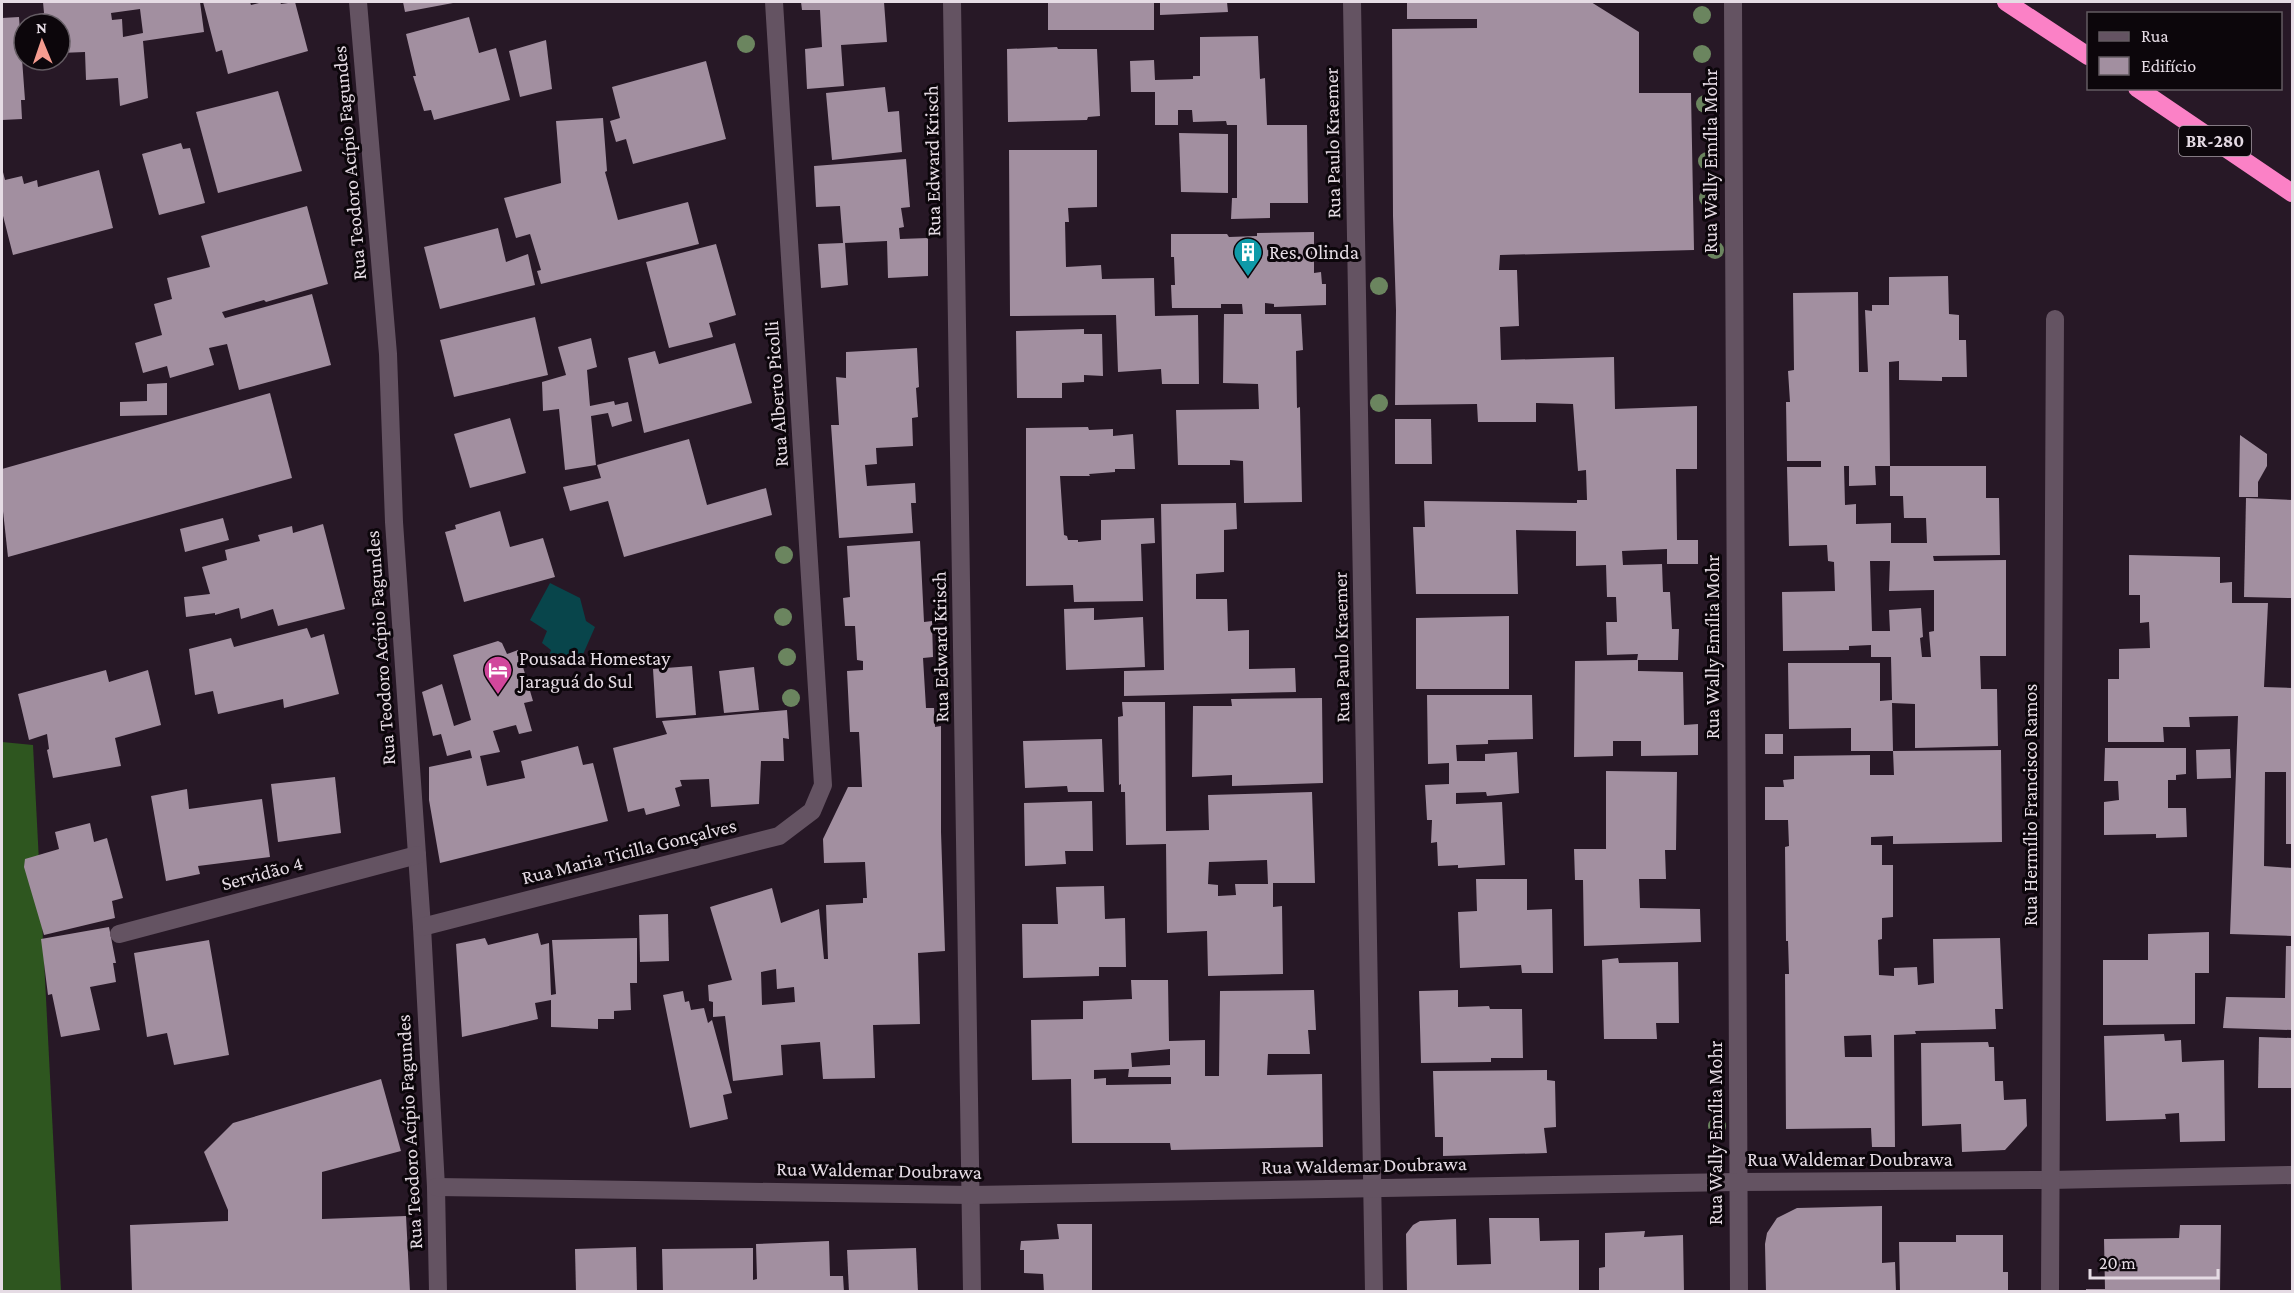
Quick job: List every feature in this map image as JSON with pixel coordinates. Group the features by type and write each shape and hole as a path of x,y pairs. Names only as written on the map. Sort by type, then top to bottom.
{"highway":[{"path":"2006,2 2087,55"},
{"name":"BR-280","path":"2140,90 2292,193"}],"street":[{"name":"Rua Teodoro Acípio Fagundes","path":"358,2 388,354 394,522 422,927 436,1187 438,1292"},
{"name":"Rua Alberto Picolli","path":"774,2 823,784"},
{"name":"Rua Edward Krisch","path":"952,2 972,1292"},
{"name":"Rua Paulo Kraemer","path":"1352,2 1374,1292"},
{"name":"Rua Wally Emília Mohr","path":"1732,2 1739,1292"},
{"name":"Rua Hermílio Francisco Ramos","path":"2050,1292 2055,319"},
{"name":"Rua Maria Ticilla Gonçalves","path":"422,927 779,836 812,811 823,784"},
{"name":"Servidão 4","path":"119,934 417,855"},
{"name":"Rua Waldemar Doubrawa","path":"436,1187 971,1195 1737,1182 2050,1180 2292,1174"}],"green space":[{"path":"2,742 33,745 61,1291 2,1292"}],"shaded area":[{"path":"550,583 580,598 586,621 595,627 581,659 563,663 549,656 551,650 542,643 547,631 530,620"}],"building":[{"path":"43,2 200,2 204,32 143,41 148,98 120,106 118,78 86,80 85,52 72,53 72,12 44,12","holes":["140,9 143,33 123,37 122,19 112,20 111,13"]},
{"path":"203,2 250,2 251,5 263,2 280,2 281,4 295,2 308,51 228,74 222,50 216,52"},
{"path":"403,2 453,2 453,3 405,12"},
{"path":"801,2 884,2 887,42 841,45 844,86 807,89 805,49 822,47 820,10 802,10"},
{"path":"1048,2 1154,2 1154,30 1048,30"},
{"path":"1160,2 1227,2 1228,12 1160,15"},
{"path":"1407,2 1591,2 1639,32 1639,93 1691,93 1694,250 1500,255 1499,270 1517,270 1519,326 1500,327 1501,360 1614,357 1615,409 1697,406 1697,469 1676,469 1677,540 1698,540 1698,564 1667,564 1667,549 1622,551 1623,565 1662,564 1663,592 1670,592 1672,629 1679,629 1678,660 1637,660 1638,654 1607,655 1606,622 1617,622 1616,597 1607,597 1606,565 1576,566 1576,531 1516,530 1518,594 1416,594 1413,527 1425,527 1424,501 1577,503 1577,500 1587,500 1586,470 1578,471 1573,404 1536,403 1536,422 1478,422 1477,404 1395,405 1392,29 1477,28 1477,19 1407,19"},
{"path":"12,17 12,72 23,72 25,100 21,100 22,119 2,120 2,18"},
{"path":"469,17 479,53 496,48 510,100 434,120 431,110 424,111 413,76 416,76 406,34"},
{"path":"1258,36 1260,79 1265,78 1267,125 1307,125 1308,203 1270,203 1270,218 1231,219 1232,198 1237,198 1237,125 1227,125 1226,121 1193,122 1192,110 1178,110 1178,125 1155,125 1155,92 1131,92 1130,61 1154,60 1155,80 1193,79 1193,76 1200,76 1200,37"},
{"path":"546,40 552,89 520,97 509,51"},
{"path":"1057,47 1058,49 1097,49 1100,116 1088,117 1087,120 1008,122 1007,49"},
{"path":"706,61 726,139 633,164 626,139 616,142 610,121 620,118 612,87"},
{"path":"885,87 888,112 899,111 902,152 832,160 826,93"},
{"path":"278,91 302,171 218,193 196,112"},
{"path":"603,118 607,171 605,172 618,220 688,202 699,244 541,284 537,271 541,270 530,234 516,238 504,198 561,183 556,121"},
{"path":"1179,133 1228,134 1228,193 1181,192"},
{"path":"181,143 183,149 190,148 205,203 159,215 142,154"},
{"path":"1009,150 1097,150 1097,207 1068,208 1069,222 1065,222 1066,267 1101,265 1102,279 1154,278 1155,316 1198,315 1199,384 1162,384 1161,369 1118,372 1116,315 1010,316"},
{"path":"906,159 910,207 901,208 904,227 899,228 900,239 928,238 928,276 888,278 887,241 845,243 848,285 821,288 818,244 843,243 840,206 816,207 814,166"},
{"path":"2,168 5,180 22,176 24,184 37,180 38,187 99,170 113,228 13,255 2,212"},
{"path":"307,206 328,284 222,312 225,318 312,294 331,365 239,390 227,344 209,348 214,365 170,378 167,366 143,373 135,343 162,335 154,304 172,299 167,278 210,267 201,236"},
{"path":"498,228 506,262 528,254 535,285 440,309 424,247"},
{"path":"1314,232 1314,273 1321,272 1322,284 1326,284 1326,305 1274,307 1274,304 1265,303 1265,314 1301,314 1303,350 1296,351 1302,502 1244,503 1243,461 1230,460 1230,465 1178,465 1176,410 1259,409 1258,384 1223,383 1224,314 1243,314 1242,304 1221,304 1221,308 1172,308 1171,285 1175,285 1171,234 1227,234 1229,237 1257,236 1257,233"},
{"path":"716,244 736,315 709,323 713,337 669,348 646,262"},
{"path":"1948,276 1949,314 1959,315 1959,340 1966,340 1967,377 1942,377 1942,381 1899,380 1899,361 1889,362 1890,466 1986,466 1986,498 1999,498 2000,555 1933,556 1934,561 2006,560 2006,656 1980,656 1981,689 1997,689 1998,746 1915,748 1915,704 1892,703 1893,751 1851,751 1851,728 1789,729 1788,663 1880,663 1880,701 1892,700 1891,657 1871,657 1871,645 1849,646 1849,650 1783,651 1782,592 1835,591 1834,562 1828,561 1827,545 1789,546 1787,467 1821,467 1821,461 1787,461 1786,402 1790,402 1788,371 1794,370 1793,293 1858,292 1859,372 1868,372 1865,310 1872,311 1872,305 1889,305 1889,277","holes":["1844,466 1849,466 1849,486 1876,485 1875,466 1890,466 1890,496 1903,496 1904,518 1926,518 1927,543 1891,543 1891,523 1856,524 1856,504 1845,505","1870,561 1890,561 1889,591 1934,590 1934,631 1929,632 1931,657 1922,657 1921,608 1889,610 1890,631 1872,631"]},
{"path":"535,317 548,375 454,397 440,340"},
{"path":"1084,329 1084,334 1102,334 1103,376 1084,375 1084,382 1062,383 1062,398 1017,398 1016,331"},
{"path":"591,338 597,367 587,370 590,406 614,401 615,405 628,402 632,421 612,427 608,413 591,416 596,465 565,470 559,409 543,411 542,382 566,375 558,347"},
{"path":"735,343 752,403 644,433 628,358 655,351 659,364"},
{"path":"917,348 918,417 912,418 913,446 876,448 877,464 865,465 867,486 915,483 916,503 911,503 913,533 839,538 831,425 839,425 836,377 846,378 846,352"},
{"path":"167,383 167,415 120,416 120,402 147,401 147,384"},
{"path":"270,393 292,478 8,557 2,502 2,469"},
{"path":"510,418 526,473 470,488 454,434"},
{"path":"1395,419 1431,419 1432,464 1395,464"},
{"path":"1088,427 1089,430 1113,429 1113,436 1133,434 1135,469 1115,469 1115,472 1089,474 1090,476 1060,476 1064,535 1068,540 1078,540 1078,542 1101,540 1101,520 1154,518 1155,543 1141,544 1143,601 1074,602 1073,585 1026,586 1026,428"},
{"path":"2240,435 2267,454 2267,466 2258,482 2258,497 2239,497"},
{"path":"689,439 707,505 766,488 772,515 624,557 608,501 570,511 563,487 601,478 597,465"},
{"path":"2246,498 2292,500 2292,598 2244,597"},
{"path":"1236,503 1237,529 1224,530 1224,572 1196,574 1196,599 1227,599 1228,631 1249,630 1249,669 1295,668 1296,692 1124,696 1124,671 1164,670 1161,504"},
{"path":"500,511 510,547 543,538 555,577 464,602 445,532 456,529 455,525"},
{"path":"223,518 229,540 185,552 180,529"},
{"path":"323,524 345,609 278,626 273,609 241,619 239,608 215,615 215,613 186,617 184,597 210,594 202,567 227,560 225,550 260,541 258,535 292,526 293,533"},
{"path":"920,541 924,622 932,621 933,657 923,658 926,708 934,708 935,727 941,726 941,832 945,951 918,953 920,1024 873,1025 875,1078 823,1079 820,1042 781,1045 783,1075 733,1081 725,1016 713,1017 713,1002 709,1001 708,985 732,980 710,907 772,888 781,923 819,909 824,959 828,959 826,905 863,903 863,898 867,898 865,862 824,863 823,839 848,787 862,787 859,732 850,732 847,671 863,670 863,661 857,660 855,626 845,626 843,598 850,597 847,546","holes":["776,969 777,989 794,987 795,1002 762,1005 761,972"]},
{"path":"2129,555 2220,557 2220,583 2232,582 2232,603 2268,603 2264,687 2292,688 2292,844 2286,844 2286,772 2265,772 2264,866 2292,868 2292,936 2230,934 2238,716 2189,717 2190,727 2163,727 2164,742 2108,742 2108,679 2119,679 2119,649 2150,648 2149,622 2140,623 2140,595 2129,595"},
{"path":"1094,608 1094,620 1143,617 1145,667 1066,670 1064,609"},
{"path":"1509,616 1509,689 1416,689 1416,618"},
{"path":"307,628 311,638 324,634 339,694 284,708 283,699 218,714 213,691 195,695 189,649 231,638 234,647"},
{"path":"498,641 502,643 507,654 518,650 533,701 524,703 532,731 519,734 516,725 493,731 500,752 480,756 487,786 525,778 521,761 578,746 583,765 593,763 608,821 440,863 429,800 429,767 472,758 470,750 447,756 441,734 433,736 422,692 442,684 454,726 471,720 453,655"},
{"path":"1638,660 1638,671 1683,672 1684,725 1698,724 1698,755 1641,756 1641,741 1613,741 1613,756 1574,757 1575,661"},
{"path":"692,666 696,715 656,718 653,669"},
{"path":"754,667 759,710 724,713 719,671"},
{"path":"106,670 109,682 148,670 161,725 115,738 121,766 53,778 47,750 49,749 47,734 29,740 18,694"},
{"path":"1427,695 1532,695 1533,739 1488,740 1488,744 1456,745 1457,761 1485,761 1485,754 1517,752 1519,793 1487,796 1486,792 1456,793 1456,804 1502,802 1505,865 1458,868 1458,865 1438,866 1437,842 1431,843 1432,820 1427,820 1425,785 1449,784 1449,763 1428,764"},
{"path":"1322,698 1323,783 1232,786 1232,775 1192,777 1193,706 1232,706 1231,699"},
{"path":"1122,702 1165,702 1166,831 1209,830 1208,795 1312,792 1315,883 1273,883 1273,907 1282,906 1283,974 1208,976 1207,931 1167,933 1166,844 1126,845 1125,792 1121,792 1121,784 1119,785 1118,717 1123,716","holes":["1267,860 1268,884 1235,884 1236,895 1218,896 1218,885 1208,884 1209,862"]},
{"path":"787,710 789,739 783,738 784,761 761,761 759,804 711,807 709,779 680,780 682,786 675,788 680,806 646,815 644,808 628,812 613,748 667,734 662,721"},
{"path":"1765,734 1783,734 1783,754 1765,754"},
{"path":"1102,739 1104,792 1068,792 1067,786 1025,788 1023,741"},
{"path":"2105,748 2186,748 2186,774 2176,775 2176,780 2168,780 2168,808 2186,808 2187,837 2156,838 2156,834 2104,835 2104,802 2119,800 2118,781 2104,781"},
{"path":"2230,749 2231,778 2197,779 2196,750"},
{"path":"2001,750 2002,842 1893,844 1893,836 1871,837 1871,845 1882,845 1882,865 1893,865 1893,917 1882,918 1882,939 1878,940 1879,975 1894,976 1894,968 1917,967 1918,985 1934,983 1933,939 2000,938 2003,1009 1995,1009 1996,1029 1915,1031 1916,1034 1894,1035 1895,1147 1872,1147 1871,1128 1786,1129 1785,974 1789,974 1788,941 1786,941 1785,847 1789,846 1788,820 1765,820 1765,787 1784,787 1783,780 1794,779 1794,756 1870,755 1870,775 1894,775 1893,751","holes":["1871,1035 1872,1057 1845,1057 1844,1036"]},
{"path":"1606,771 1677,772 1676,850 1665,850 1666,879 1639,879 1640,908 1700,909 1701,942 1584,946 1583,880 1575,880 1574,849 1606,849"},
{"path":"335,777 341,833 278,842 271,784"},
{"path":"187,789 189,809 262,799 270,857 198,866 200,874 166,881 151,796"},
{"path":"1092,801 1093,851 1065,851 1066,864 1025,866 1024,803"},
{"path":"90,823 94,842 107,838 123,898 112,901 115,918 44,935 24,867 25,859 59,849 55,832"},
{"path":"1476,879 1527,879 1527,910 1552,909 1553,973 1522,973 1521,965 1460,968 1458,912 1477,911"},
{"path":"1104,886 1105,919 1125,918 1126,967 1099,967 1099,976 1023,978 1022,924 1058,924 1056,887"},
{"path":"668,914 669,961 640,962 639,915"},
{"path":"109,927 116,963 113,963 116,982 90,987 100,1030 61,1037 52,994 48,995 41,939"},
{"path":"2209,932 2209,973 2195,973 2195,1024 2103,1025 2103,960 2148,960 2148,934"},
{"path":"538,933 541,945 549,943 551,995 556,994 552,940 637,938 637,983 630,983 631,1010 614,1011 614,1019 598,1019 598,1029 551,1027 551,1000 535,1003 538,1019 462,1037 456,944 485,938 488,945"},
{"path":"209,940 229,1055 174,1065 167,1033 147,1037 134,953"},
{"path":"2286,946 2292,946 2292,1030 2223,1028 2226,997 2285,998"},
{"path":"1618,958 1619,963 1678,962 1679,1023 1656,1023 1657,1039 1604,1039 1602,960"},
{"path":"1131,980 1168,980 1169,1041 1205,1040 1205,1076 1219,1076 1220,991 1314,990 1316,1030 1308,1030 1310,1054 1268,1054 1267,1075 1322,1074 1323,1147 1171,1150 1170,1143 1072,1143 1071,1079 1032,1080 1031,1020 1083,1019 1083,1001 1132,999","holes":["1170,1049 1170,1065 1132,1067 1131,1053","1129,1069 1128,1077 1171,1077 1171,1084 1106,1085 1106,1078 1094,1079 1094,1070"]},
{"path":"1458,990 1458,1007 1489,1006 1490,1009 1522,1009 1523,1058 1491,1058 1491,1062 1421,1063 1419,991"},
{"path":"683,991 685,1002 689,1001 691,1010 704,1008 708,1023 712,1020 732,1093 723,1095 728,1119 690,1128 663,995"},
{"path":"2164,1034 2165,1041 2181,1040 2182,1062 2224,1060 2225,1141 2180,1142 2179,1113 2165,1114 2166,1119 2106,1121 2104,1036"},
{"path":"2259,1037 2292,1038 2292,1088 2258,1088"},
{"path":"1988,1042 1989,1047 1994,1047 1995,1081 2003,1081 2004,1100 2026,1099 2027,1126 2005,1150 1962,1152 1961,1124 1922,1126 1921,1043"},
{"path":"1547,1070 1547,1080 1555,1081 1556,1127 1544,1128 1547,1153 1443,1156 1443,1137 1435,1137 1433,1071"},
{"path":"381,1079 401,1151 322,1172 322,1219 406,1216 410,1292 132,1292 130,1225 228,1221 228,1210 204,1152 233,1123"},
{"path":"1882,1206 1882,1263 1895,1262 1896,1291 1766,1292 1765,1244 1767,1233 1777,1218 1797,1208"},
{"path":"1489,1218 1539,1218 1540,1241 1579,1240 1579,1292 1407,1292 1406,1234 1413,1225 1420,1221 1456,1219 1457,1265 1491,1264"},
{"path":"1057,1224 1092,1224 1092,1292 1044,1292 1043,1274 1024,1273 1024,1250 1020,1250 1021,1241 1059,1239"},
{"path":"2180,1225 2221,1225 2220,1292 2086,1292 2086,1289 2105,1289 2104,1239 2179,1238"},
{"path":"1645,1231 1644,1237 1683,1235 1684,1292 1599,1292 1599,1268 1605,1267 1605,1233"},
{"path":"1956,1235 2003,1235 2003,1272 2008,1272 2008,1292 1900,1292 1899,1242 1956,1242"},
{"path":"829,1241 830,1276 843,1276 844,1292 663,1292 662,1249 753,1248 753,1280 757,1279 756,1244"},
{"path":"636,1247 637,1292 576,1292 575,1249"},
{"path":"916,1248 918,1292 849,1292 847,1250"}],"place":[{"name":"Res. Olinda","path":"1248,278"},
{"name":"Pousada Homestay Jaraguá do Sul","path":"498,696"}]}
